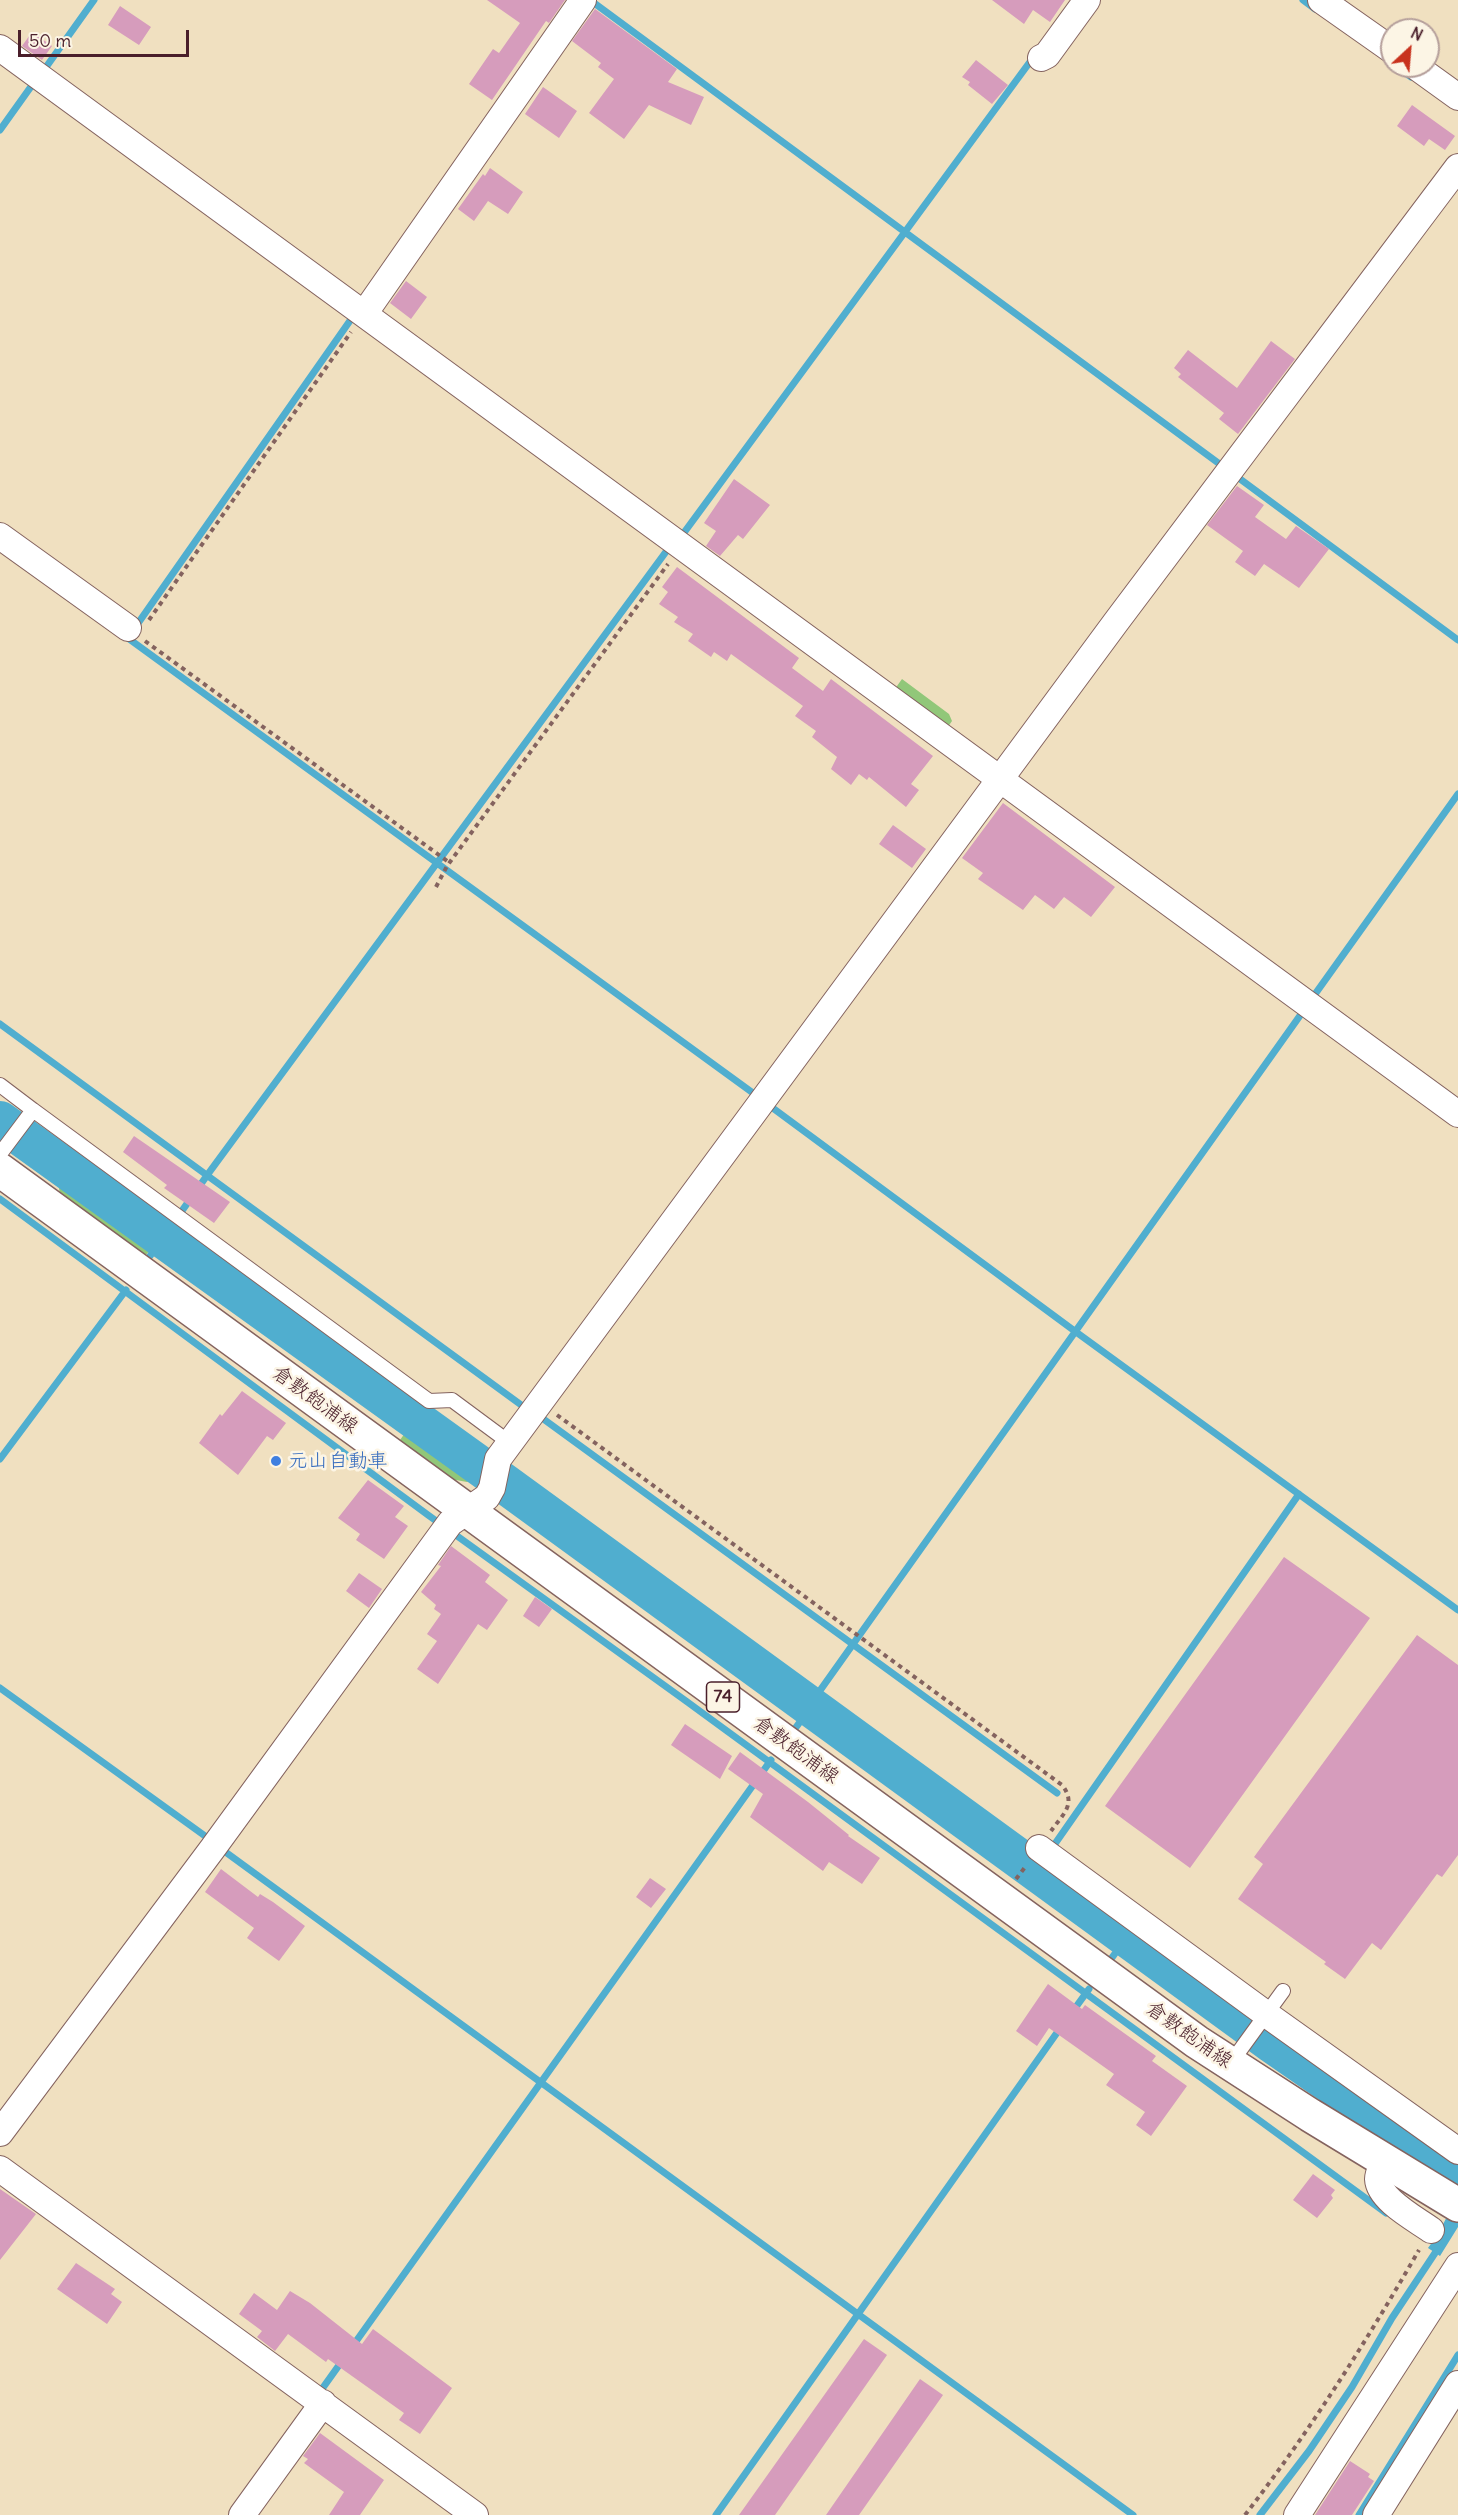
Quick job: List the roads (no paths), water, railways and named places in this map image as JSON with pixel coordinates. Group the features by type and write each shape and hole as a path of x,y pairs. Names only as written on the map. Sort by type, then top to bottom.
{"main road":[{"name":"倉敷飽浦線","path":"0,1170 453,1523 1188,2036 1239,2051 1384,2160 1458,2205"}],"street":[{"path":"1041,58 1047,54 1087,0"},
{"path":"1321,0 1380,42"},
{"path":"360,320 583,1"},
{"path":"0,48 360,320 1001,779 1458,1114"},
{"path":"1431,78 1458,97"},
{"path":"0,2133 217,1844 453,1523 487,1497 510,1443 1001,779 1458,167"},
{"path":"0,536 137,630"},
{"path":"1045,1853 1263,2018 1458,2151"},
{"path":"1384,2160 1378,2177 1381,2189 1427,2238"},
{"path":"0,2169 318,2404 475,2515"},
{"path":"1297,2515 1458,2266"},
{"path":"1376,2515 1458,2384"},
{"path":"242,2515 318,2404"}],"lane":[{"path":"0,1085 429,1401 452,1400 510,1443"},
{"path":"0,1154 33,1110"},
{"path":"1239,2051 1283,1991"}],"water":[{"path":"1458,2195 1458,2227 1440,2256 1428,2248 1441,2229"}],"waterway":[{"path":"44,70 94,0"},
{"path":"590,0 1221,465"},
{"path":"1303,0 1315,9"},
{"path":"683,534 1035,55"},
{"path":"0,130 35,81"},
{"path":"134,629 354,315"},
{"path":"1236,476 1458,640"},
{"path":"150,1256 668,549"},
{"path":"125,636 753,1093"},
{"path":"1313,997 1458,794"},
{"path":"809,1706 1304,1010"},
{"path":"0,1024 524,1407"},
{"path":"770,1106 1458,1610"},
{"path":"0,1121 505,1484 1272,2043 1458,2172"},
{"path":"0,1199 428,1515 1386,2213"},
{"path":"0,1459 126,1290"},
{"path":"542,1418 1057,1793"},
{"path":"1036,1871 1299,1494"},
{"path":"0,1688 212,1841"},
{"path":"794,1730 811,1707"},
{"path":"352,2347 771,1760"},
{"path":"220,1848 1133,2515"},
{"path":"1111,1959 1127,1937"},
{"path":"1073,2011 1089,1989"},
{"path":"716,2515 1061,2027"},
{"path":"1260,2515 1309,2451 1352,2387 1392,2318 1439,2247"},
{"path":"1359,2515 1458,2355"},
{"path":"317,2396 342,2361"}],"place":[{"name":"元山自動車","path":"276,1461"}]}
